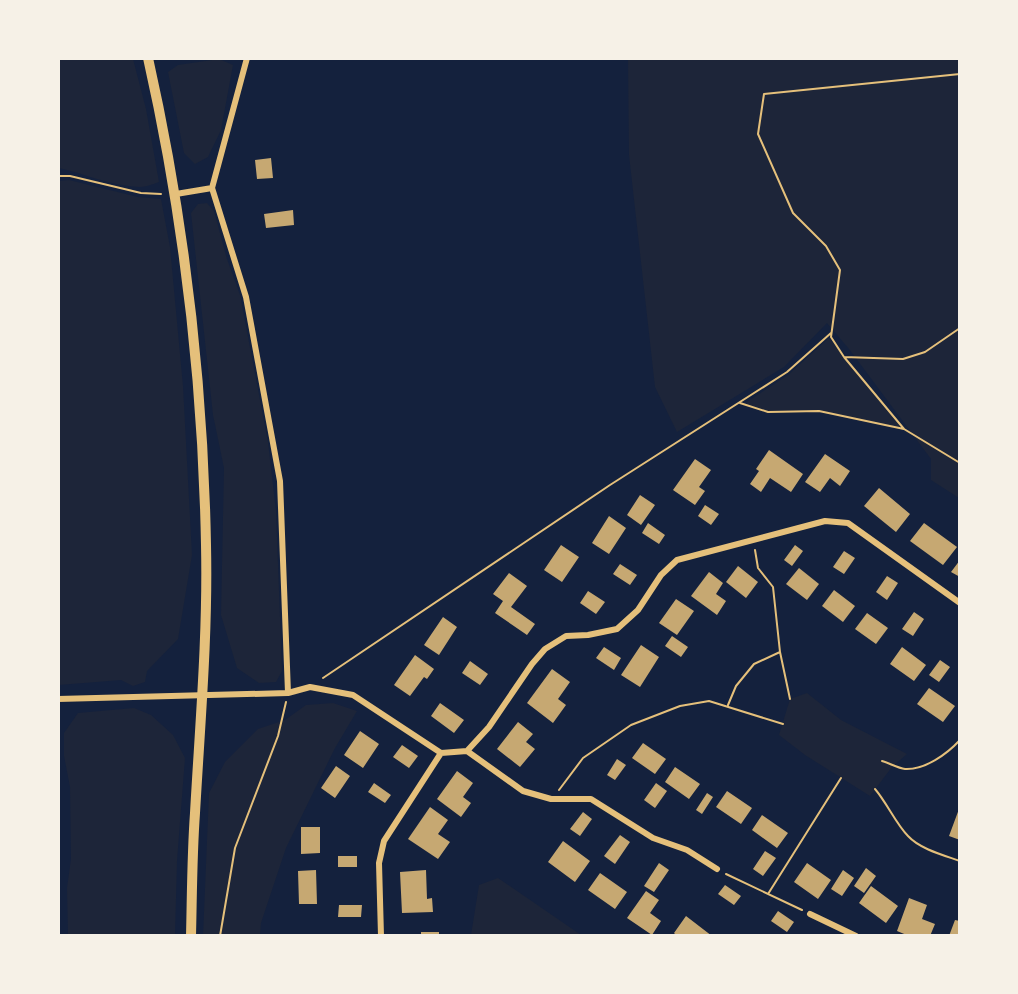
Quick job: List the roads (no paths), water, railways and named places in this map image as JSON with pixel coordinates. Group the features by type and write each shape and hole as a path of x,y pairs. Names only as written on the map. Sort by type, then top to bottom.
{"street":[{"path":"148,58 176,194 188,285 206,545 202,697 190,936"},
{"path":"247,58 212,188 246,297 280,481 288,693"},
{"path":"176,194 212,188"},
{"path":"467,751 489,727 532,664 545,649 566,636 617,629 638,610 661,575 677,560 825,521 848,523 960,603"},
{"path":"58,699 288,693 310,687 353,695 441,753 467,751 523,791 551,799 591,799 653,838 687,850 717,869"},
{"path":"381,936 380,851 384,841 441,753"},
{"path":"810,914 856,936"}]}
